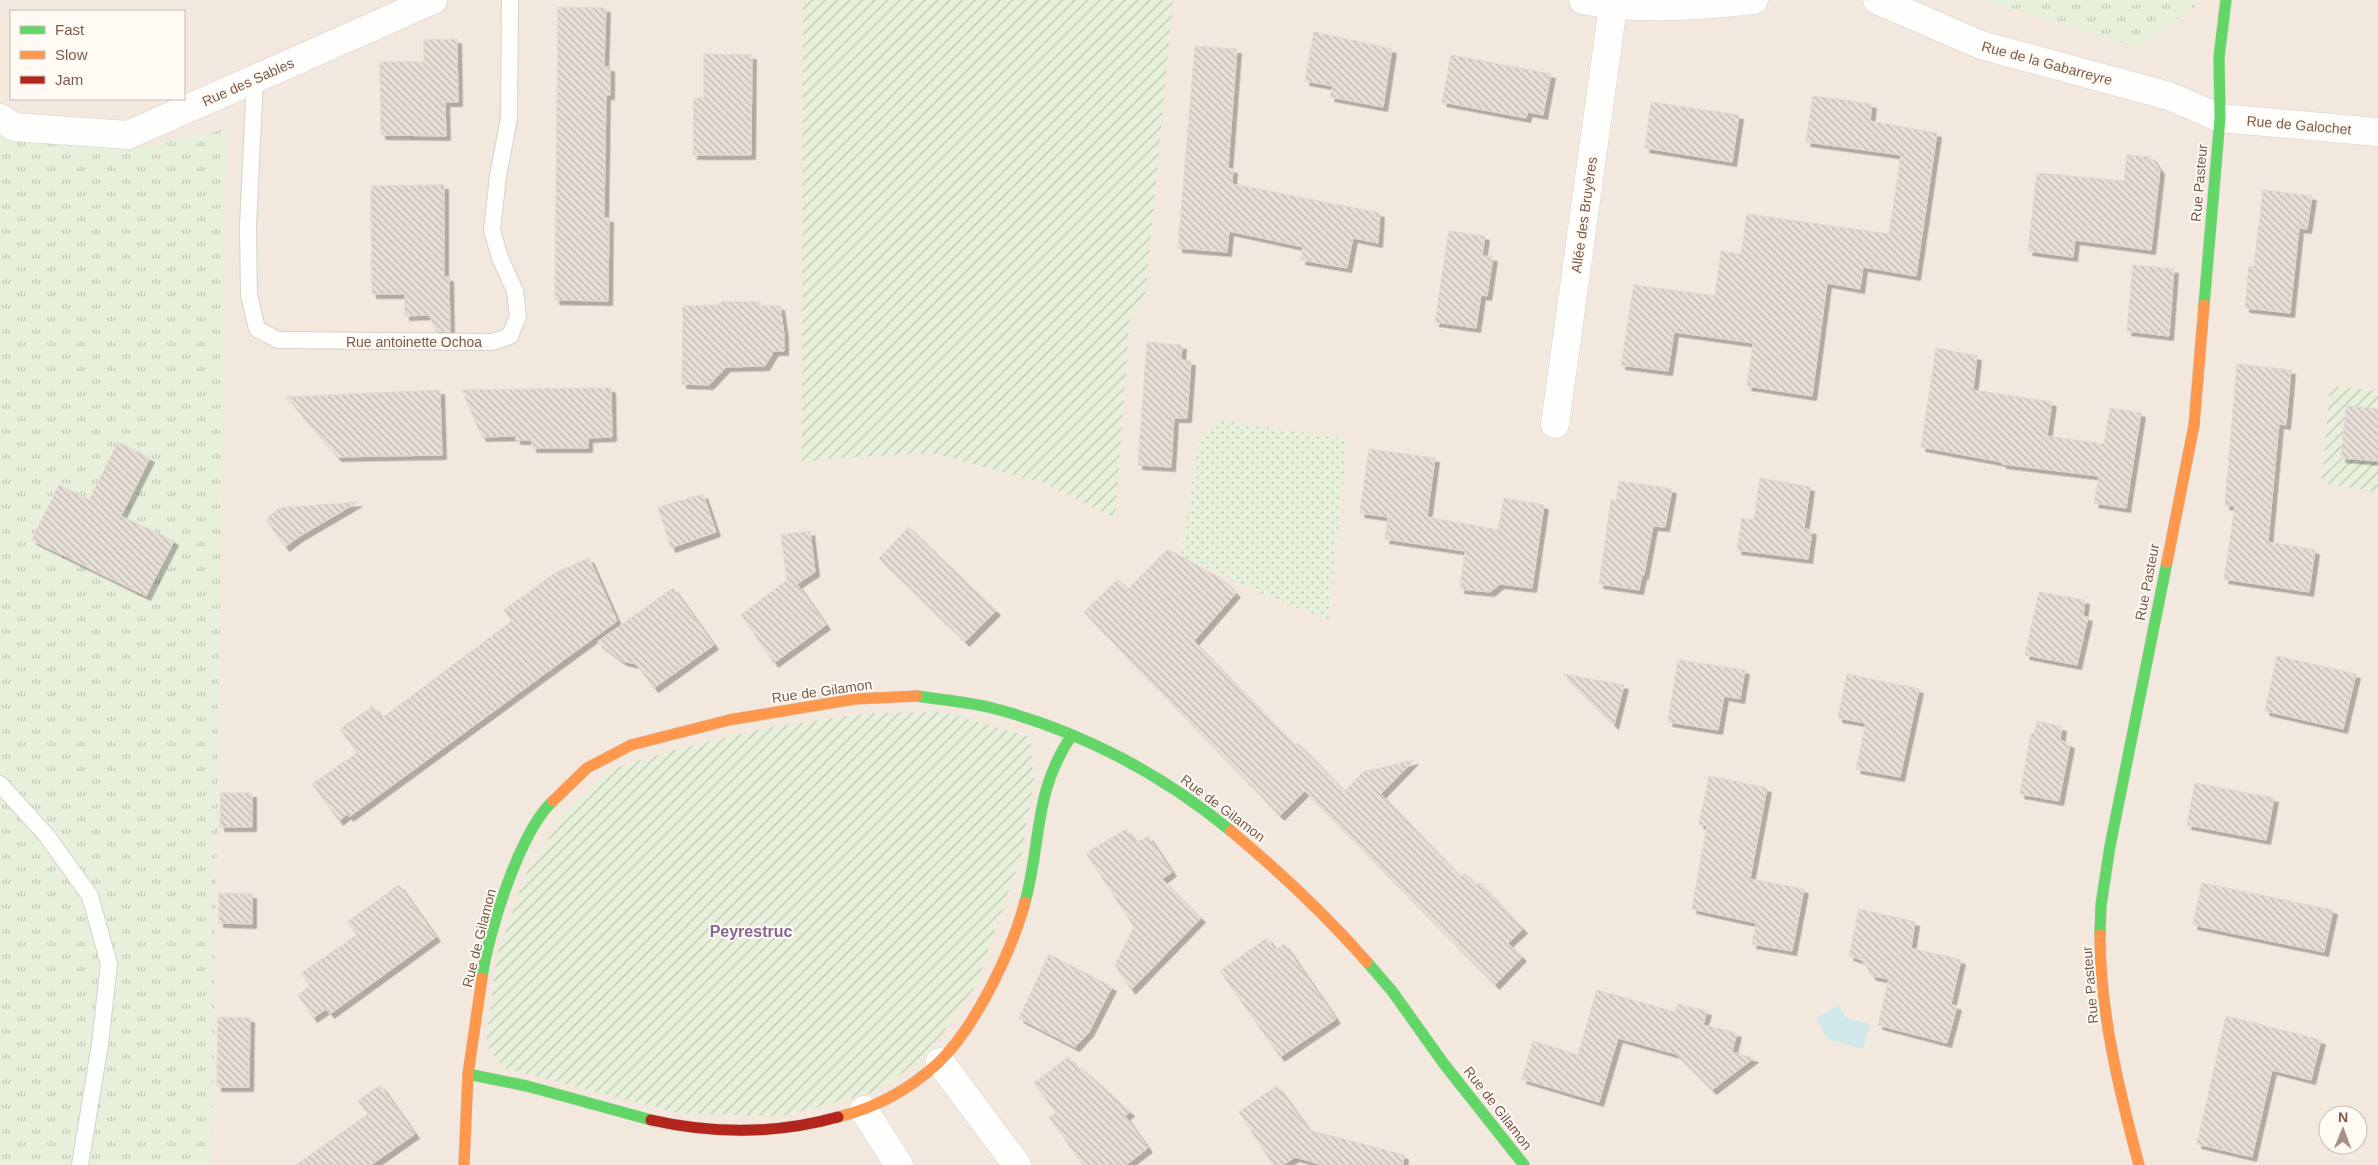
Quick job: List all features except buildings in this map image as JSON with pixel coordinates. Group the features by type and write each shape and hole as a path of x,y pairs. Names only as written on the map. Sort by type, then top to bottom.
{"street":[{"name":"Rue des Sables","path":"0,118 14,127 128,135 433,0"},
{"path":"1583,0 1613,6 1695,6 1754,0"},
{"name":"Rue de la Gabarreyre","path":"1877,0 1981,45 2169,96 2220,118"},
{"name":"Rue Pasteur","path":"2139,1165 2108,1023 2101,966 2100,912 2110,846 2194,424 2220,118 2219,57 2226,0"},
{"name":"Allée des Bruyères","path":"1555,424 1613,6"},
{"name":"Rue de Galochet","path":"2220,118 2378,132"},
{"name":"Rue de Gilamon","path":"464,1165 468,1074 483,971 510,876 543,810 587,768 631,745 729,720 855,699 916,696 992,708 1072,735 1117,755 1169,786 1225,826 1294,886 1334,924 1392,991 1444,1064 1524,1165"},
{"path":"468,1074 526,1086 647,1120 708,1130 781,1129 827,1121 864,1110 913,1084 940,1062 971,1020 997,975 1023,913 1047,779 1059,750 1072,735"},
{"path":"940,1062 1017,1165"},
{"path":"864,1110 899,1165"}],"lane":[{"name":"Rue antoinette Ochoa","path":"255,79 248,227 248,295 257,329 278,340 492,342 510,336 518,316 514,291 500,258 492,230 498,176 509,118 510,0"},
{"path":"0,784 47,836 90,896 109,964 100,1044 80,1165"}],"shaded area":[{"path":"0,0 2378,0 2378,1165 0,1165"}],"green space":[{"path":"803,0 1173,0 1145,297 1130,317 1115,518 1044,483 932,453 823,459 802,463"},
{"path":"1983,0 2196,0 2195,7 2137,47"},
{"path":"227,129 212,1165 0,1165 0,130 16,142 136,148"},
{"path":"2330,386 2378,391 2378,492 2322,483"},
{"path":"1218,420 1347,439 1329,620 1272,598 1181,556 1198,445"},
{"path":"943,712 1030,737 1034,780 1022,853 976,985 928,1055 876,1092 782,1116 678,1113 504,1068 486,1045 497,956 526,874 566,812 614,768 682,748 766,728 870,713"}],"water":[{"path":"1838,1005 1846,1018 1870,1024 1863,1049 1828,1039 1816,1019"}],"traffic: fast":[{"path":"2204,305 2220,118 2219,57 2226,0"},
{"path":"2100,935 2101,905 2110,846 2167,562"},
{"path":"917,696 992,708 1056,728 1118,756 1148,773 1177,791 1231,831"},
{"path":"1025,902 1044,797 1059,756 1072,735"},
{"path":"482,978 491,936 507,884 529,835 541,815 553,801"},
{"path":"1367,962 1392,991 1444,1064 1524,1165"},
{"path":"468,1074 527,1086 651,1120"}],"traffic: slow":[{"path":"2167,562 2194,425 2204,305"},
{"path":"553,801 587,768 631,745 729,720 855,699 917,696"},
{"path":"1231,831 1302,894 1367,962"},
{"path":"838,1117 879,1103 904,1089 938,1063 952,1048 991,988 1011,943 1025,902"},
{"path":"2100,935 2103,993 2107,1022 2124,1108 2139,1165"},
{"path":"464,1165 468,1074 482,978"}],"traffic: jam":[{"path":"651,1120 698,1128 745,1130 792,1127 838,1117"}],"district":[{"name":"Peyrestruc","path":"751,931"}]}
